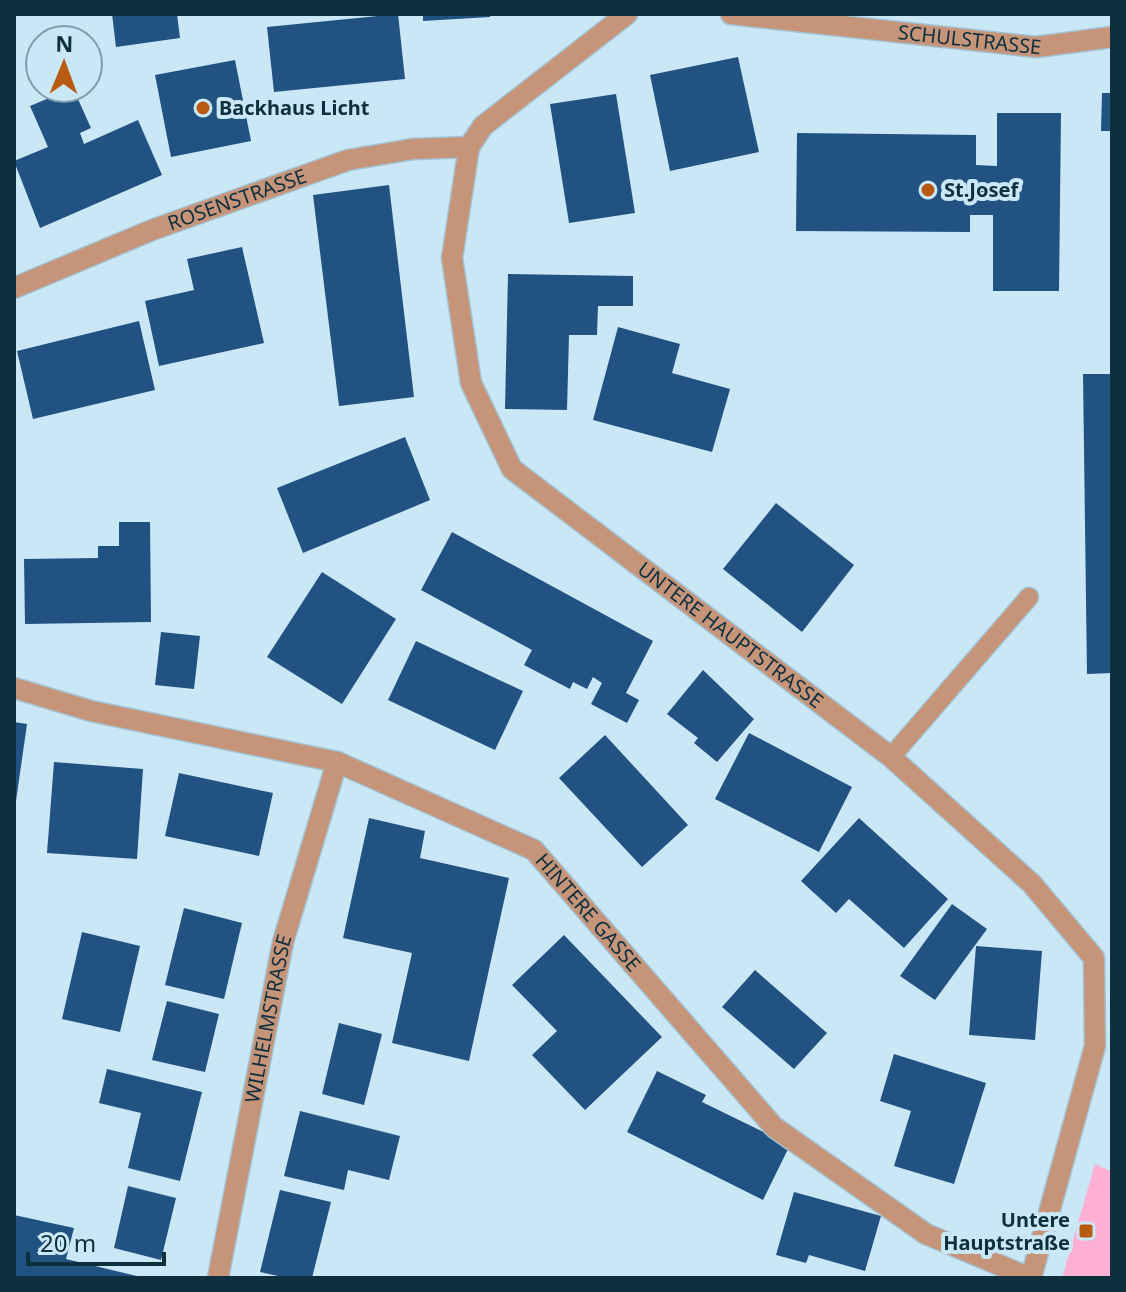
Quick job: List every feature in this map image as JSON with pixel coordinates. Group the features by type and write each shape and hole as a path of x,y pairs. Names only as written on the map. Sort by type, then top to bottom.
{"street":[{"path":"469,147 483,126 627,14"},
{"name":"SCHULSTRASSE","path":"731,14 1036,47 1112,37"},
{"name":"ROSENSTRASSE","path":"14,288 152,230 348,160 413,149 469,147"},
{"name":"UNTERE HAUPTSTRASSE","path":"469,147 452,258 471,383 512,469 891,757 1032,884 1094,958 1095,1046 1031,1278"},
{"name":"HINTERE GASSE","path":"14,688 91,711 337,762 534,850 774,1127 926,1234 1031,1278"},
{"name":"WILHELMSTRASSE","path":"218,1278 283,942 337,762"}],"lane":[{"path":"891,757 1029,597"}],"shaded area":[{"path":"1095,1164 1112,1172 1112,1278 1062,1278"}],"building":[{"path":"112,14 177,14 180,38 116,47"},
{"path":"398,14 405,79 274,92 267,27"},
{"path":"423,14 490,14 490,17 423,21"},
{"path":"738,57 759,152 670,171 650,75"},
{"name":"Backhaus Licht","path":"235,60 251,141 171,157 155,75"},
{"path":"1102,93 1112,93 1112,131 1101,131"},
{"path":"616,94 635,213 569,223 550,104"},
{"path":"80,104 91,128 80,133 84,144 138,120 162,175 40,228 14,161 48,147 30,106"},
{"name":"St.Josef","path":"997,113 1061,113 1059,291 993,291 993,215 970,215 970,232 796,231 797,133 976,135 976,165 997,166"},
{"path":"389,185 414,397 339,406 313,195"},
{"path":"242,247 264,343 159,366 145,301 194,290 187,259"},
{"path":"508,274 633,276 633,306 598,306 597,335 569,335 567,410 505,409"},
{"path":"139,321 155,390 33,419 17,351"},
{"path":"618,327 680,344 672,373 730,389 712,452 593,420"},
{"path":"1083,374 1112,374 1112,673 1087,674"},
{"path":"405,437 430,500 303,553 277,488"},
{"path":"776,503 854,565 802,632 723,569"},
{"path":"119,522 150,522 151,622 25,624 24,559 98,558 98,546 119,546"},
{"path":"452,532 653,641 626,693 639,700 627,723 591,704 602,683 593,677 587,689 573,682 570,689 524,665 532,650 421,590"},
{"path":"322,572 396,619 342,704 267,657"},
{"path":"161,632 200,636 194,689 155,685"},
{"path":"416,641 523,691 495,750 388,700"},
{"path":"703,670 754,719 717,762 694,743 698,738 667,714"},
{"path":"14,722 27,724 16,801 14,801"},
{"path":"749,733 852,787 819,852 715,799"},
{"path":"605,735 688,825 642,867 559,778"},
{"path":"54,762 143,769 137,859 47,853"},
{"path":"179,773 273,793 259,856 165,836"},
{"path":"369,818 425,831 420,858 509,878 469,1061 392,1043 412,953 343,938"},
{"path":"859,818 948,899 904,948 849,899 836,913 801,881"},
{"path":"952,904 987,929 935,1000 900,976"},
{"path":"184,908 242,923 224,999 165,985"},
{"path":"82,932 140,946 120,1032 62,1019"},
{"path":"564,935 662,1037 585,1110 532,1055 557,1031 512,985"},
{"path":"976,946 1042,951 1035,1040 969,1035"},
{"path":"755,970 827,1033 794,1069 722,1007"},
{"path":"167,1001 219,1014 205,1072 152,1060"},
{"path":"339,1023 382,1034 364,1105 322,1094"},
{"path":"894,1054 986,1083 954,1184 894,1166 911,1111 880,1101"},
{"path":"107,1069 202,1092 180,1181 128,1168 141,1113 99,1103"},
{"path":"657,1071 706,1095 702,1102 790,1145 763,1200 627,1132"},
{"path":"300,1111 400,1136 389,1180 348,1170 344,1190 284,1176"},
{"path":"128,1186 176,1198 161,1260 114,1248"},
{"path":"280,1190 331,1202 312,1278 287,1278 260,1272"},
{"path":"794,1192 881,1216 865,1271 809,1255 806,1263 776,1255"},
{"path":"14,1215 74,1228 66,1259 145,1278 14,1278"}],"place":[{"name":"Backhaus Licht","path":"203,108"},
{"name":"St.Josef","path":"928,190"},
{"name":"Untere Hauptstraße","path":"1086,1231"}]}
